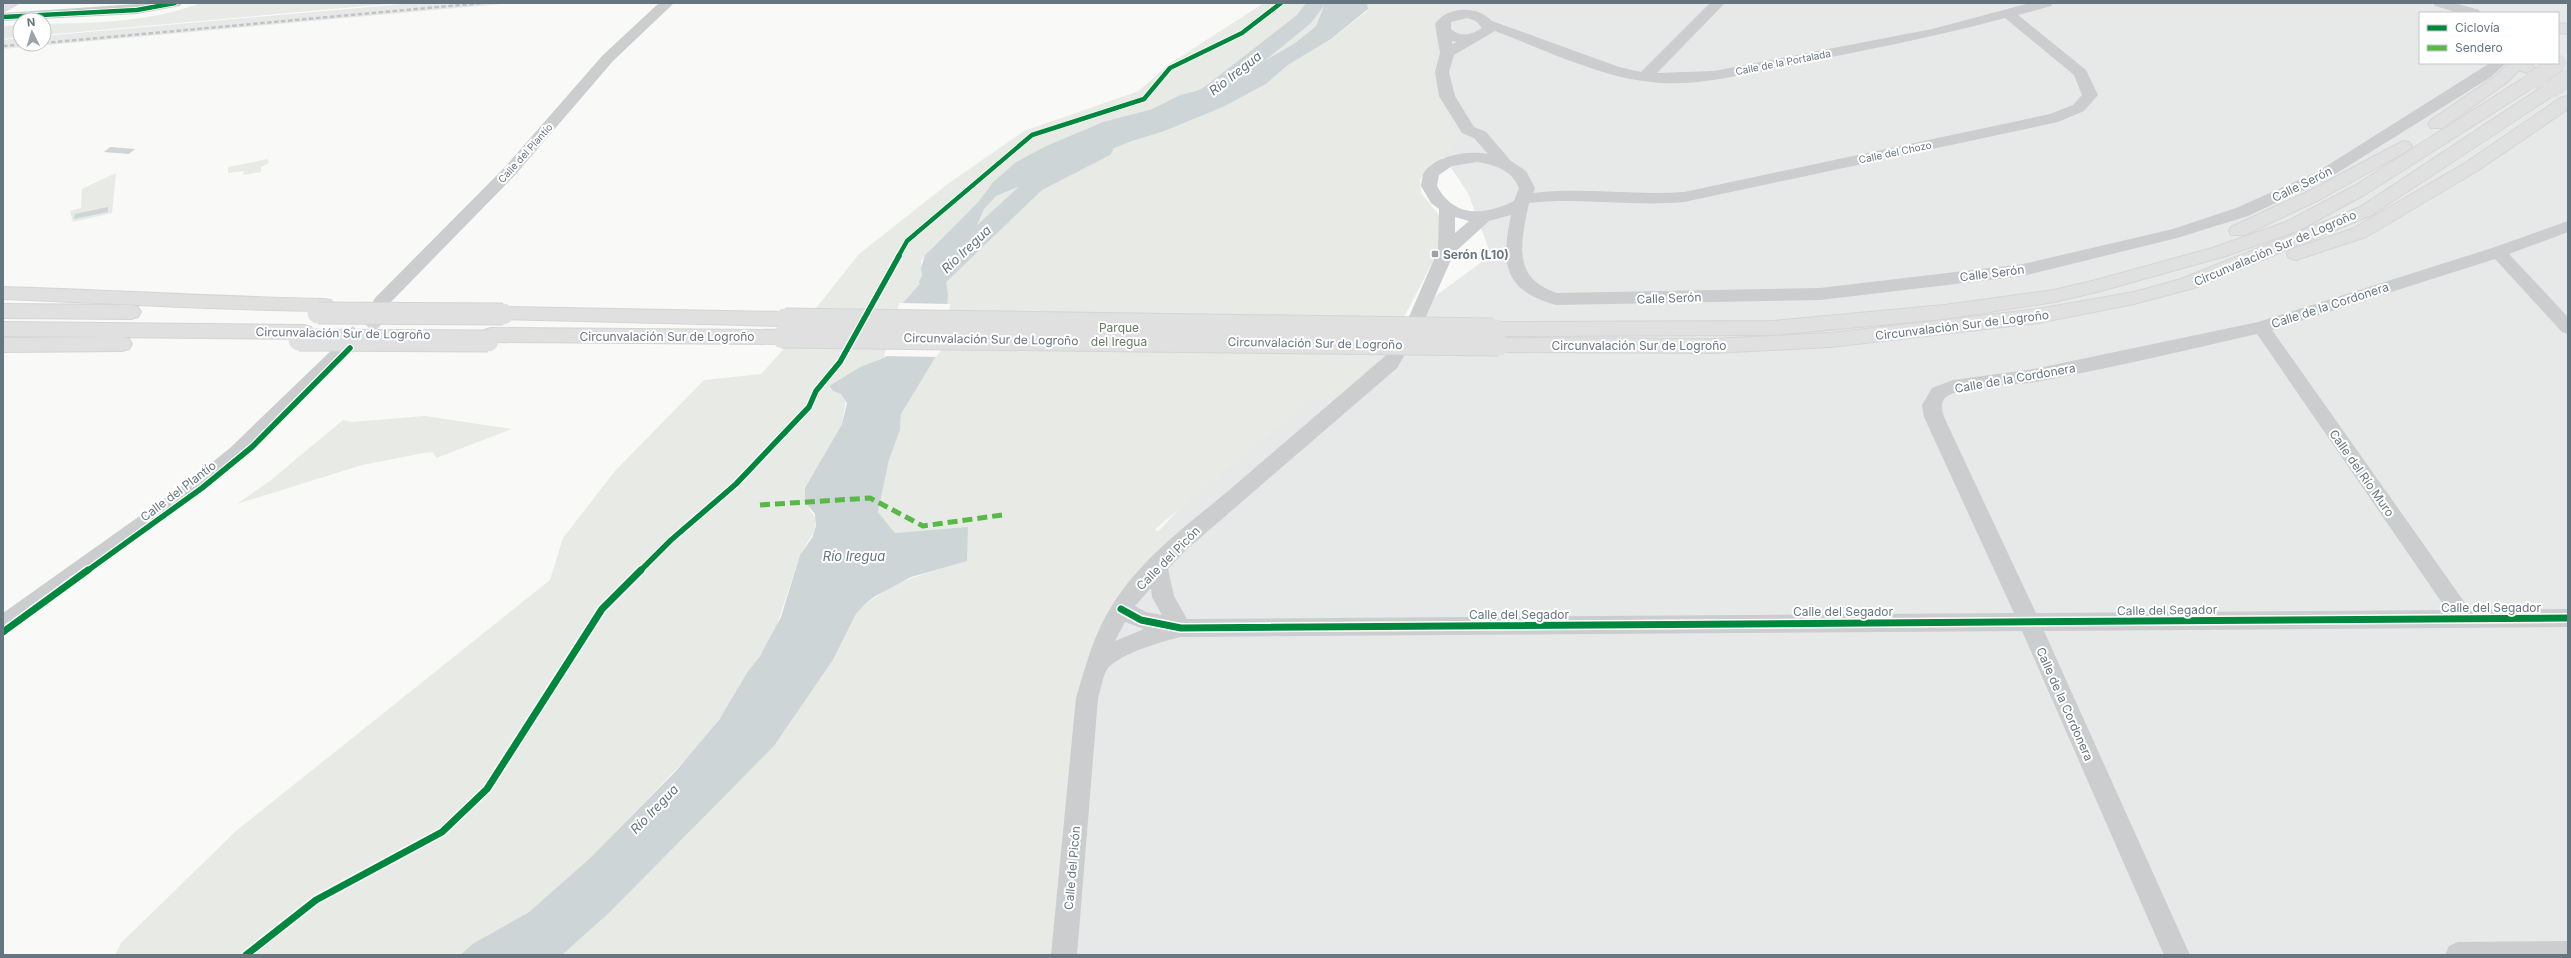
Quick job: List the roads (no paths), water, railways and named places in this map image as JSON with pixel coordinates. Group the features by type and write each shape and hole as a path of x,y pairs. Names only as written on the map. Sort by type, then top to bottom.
{"highway":[{"name":"Circunvalación Sur de Logroño","path":"2559,62 2568,56"},
{"name":"Circunvalación Sur de Logroño","path":"1496,337 1654,330 1774,328 1944,312 2054,296 2097,286 2219,252 2293,226 2360,190 2525,69 2552,64"},
{"name":"Circunvalación Sur de Logroño","path":"3,311 321,309 509,314 783,328 1496,337 1713,346 1830,340 2038,316 2115,302 2187,284 2366,210 2568,78"},
{"path":"2187,284 2279,259 2359,233 2471,167 2568,101"},
{"path":"3,278 124,297"},
{"path":"3,293 124,297 321,309"},
{"name":"Circunvalación Sur de Logroño","path":"3,329 301,336 489,338 711,337 783,328"},
{"path":"3,346 67,346 301,336"}],"street":[{"path":"6,8 137,10 175,3"},
{"name":"Calle del Plantío","path":"667,3 608,58 510,171 387,301 525,172 671,3"},
{"path":"1644,77 1669,54 1718,3"},
{"name":"Calle de la Portalada","path":"1462,9 1488,24 1520,37 1614,70 1644,77 1676,78 1714,75 1933,34 2046,3"},
{"path":"2451,8 2469,12"},
{"path":"1462,9 1444,20 1442,29 1446,53 1443,83 1447,96 1468,130 1480,135 1504,163 1523,178 1527,188 1523,201 1499,215 1484,217 1458,214 1446,209 1436,201 1429,192 1428,182 1432,173 1451,161 1463,147 1468,130"},
{"name":"Calle del Chozo","path":"1523,201 1576,195 1657,199 1684,197 2026,124 2063,115 2082,106 2090,95 2081,73 2009,14"},
{"path":"1446,53 1476,38 1489,29 1488,24"},
{"name":"Calle de la Portalada","path":"1442,29 1454,37 1520,37"},
{"path":"1669,54 1683,70 1694,74 1714,75"},
{"name":"Calle Serón","path":"1523,201 1515,244 1515,268 1528,287 1556,299 1820,294 2023,270 2177,233 2242,212 2323,175 2486,74 2498,64"},
{"path":"1451,161 1477,157 1504,163"},
{"name":"Calle del Chozo","path":"1523,178 1538,185 1576,195"},
{"path":"1446,209 1447,250"},
{"path":"1418,316 1447,250 1484,217"},
{"name":"Calle de la Cordonera","path":"2177,955 2029,622 1934,417 1932,405 1939,393 1960,385 2065,370 2158,351 2261,327 2498,252 2568,226"},
{"path":"2498,252 2568,328"},
{"name":"Calle del Río Muro","path":"2261,327 2464,618"},
{"name":"Calle del Plantío","path":"3,613 184,483 342,346 237,453 196,486 3,625"},
{"name":"Calle del Picón","path":"1064,955 1087,698 1095,667 1106,636 1121,609 1157,566 1390,363 1395,356"},
{"path":"1095,667 1120,648 1151,635 1181,628 1163,598 1157,566"},
{"name":"Calle del Segador","path":"1121,609 1141,620 1181,628 2568,618"},
{"path":"2458,955 2568,954"}],"water":[{"name":"Río Iregua","path":"1325,3 1367,3 1368,9 1331,39 1288,65 1266,84 1223,107 1162,132 1132,141 996,196 984,209 973,235 962,250 946,280 948,294 944,343 901,414 900,430 889,460 878,512 895,533 968,527 967,561 911,577 874,597 865,604 856,614 833,660 774,746 610,912 562,955 460,955 474,943 529,912 589,859 676,771 719,720 747,673 760,656 781,617 800,555 812,538 816,526 815,514 805,502 805,488 842,424 847,403 841,394 833,391 829,386 860,367 886,357 901,305 923,280 921,268 925,255 979,201 993,182 1016,162 1046,146 1103,122 1152,109 1180,95 1229,82 1295,43 1316,26"},
{"path":"110,147 135,149 129,154 104,152"},
{"path":"108,207 108,212 74,219 75,214"}],"waterway":[{"name":"Río Iregua","path":"1189,104 1211,93 1304,19 1316,3"},
{"name":"Río Iregua","path":"931,282 1034,185 1102,150"}],"tunnel":[{"path":"346,346 388,305"}],"railway":[{"path":"52,42 482,3"},
{"path":"3,46 12,45"}],"place":[{"name":"Serón (L10)","path":"1435,254"}],"park label":[{"name":"Parque del Iregua","path":"1119,334"}]}
